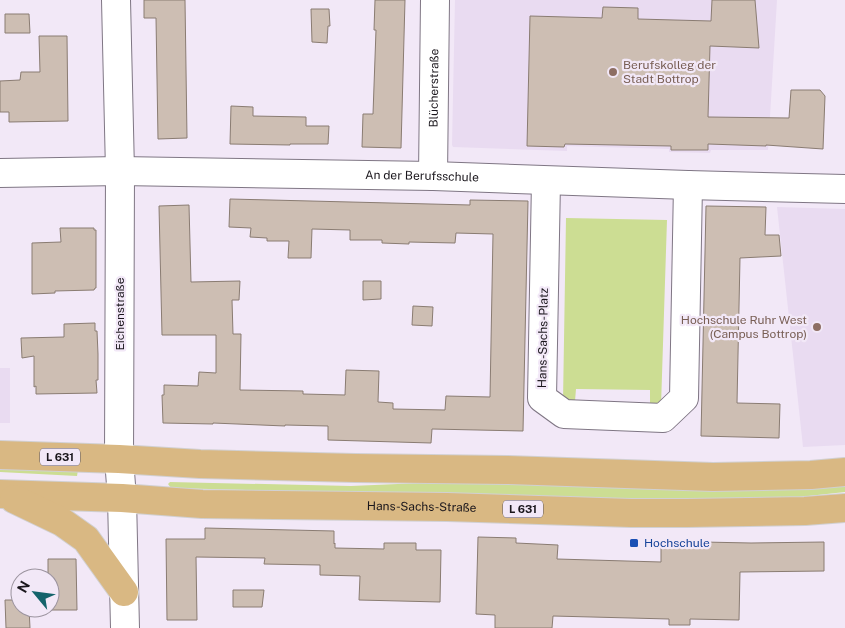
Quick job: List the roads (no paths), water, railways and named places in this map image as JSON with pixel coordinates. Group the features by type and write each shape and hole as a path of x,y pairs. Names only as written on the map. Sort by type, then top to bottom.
{"main road":[{"name":"L 631","path":"0,455 200,464 516,470 713,477 811,475 845,472"},
{"name":"Hans-Sachs-Straße","path":"3,495 122,498 202,504 632,513 805,511 845,508"},
{"path":"3,495 62,522 86,539 124,592"}],"street":[{"name":"Eichenstraße","path":"116,0 120,171 119,459 122,498 125,628"},
{"name":"Blücherstraße","path":"433,176 435,0"},
{"name":"An der Berufsschule","path":"0,173 120,171 433,176 845,189"},
{"name":"Hans-Sachs-Platz","path":"546,180 542,398 564,414 663,418 684,398 688,185"}],"place":[{"name":"Berufskolleg der Stadt Bottrop","path":"613,72"},
{"name":"Hochschule Ruhr West (Campus Bottrop)","path":"817,327"},
{"name":"Hochschule","path":"634,543"}]}
